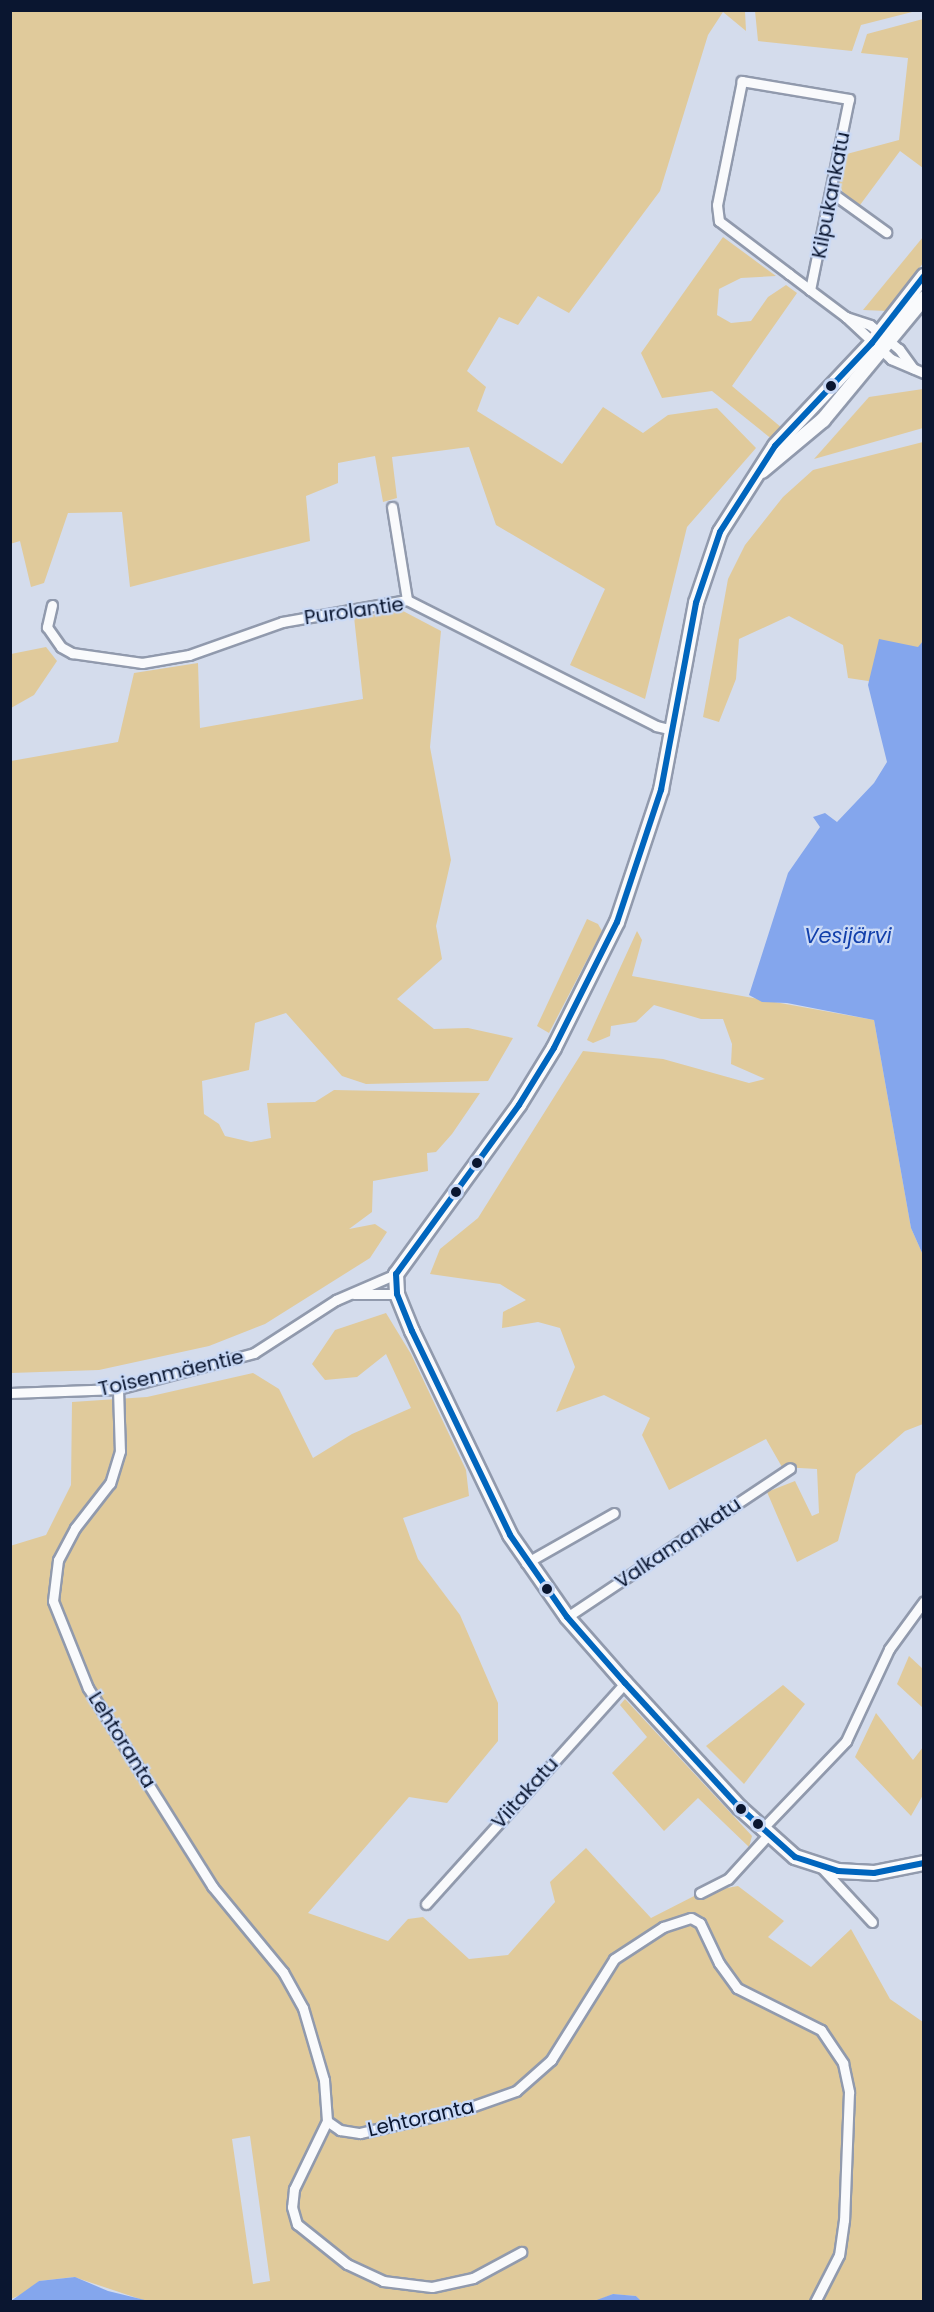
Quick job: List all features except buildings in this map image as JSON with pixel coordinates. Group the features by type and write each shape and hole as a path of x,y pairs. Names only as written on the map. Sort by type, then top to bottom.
{"street":[{"name":"Kilpukankatu","path":"742,81 849,99 832,193 810,290 719,221 717,206 742,81"},
{"path":"832,193 886,232"},
{"path":"756,476 786,455 823,420 881,342 924,276"},
{"path":"810,290 846,317 870,325 881,342 913,368 924,373"},
{"path":"924,298 881,342 804,412 731,511 707,562 696,603 661,790 638,863 594,969 519,1105 396,1274 397,1294 490,1495 526,1563 567,1617 625,1683 765,1832 795,1857 821,1867 874,1873 924,1863"},
{"path":"392,507 407,600"},
{"name":"Purolantie","path":"52,605 47,627 61,647 72,653 142,663 189,655 282,622 407,600 656,726 673,730"},
{"name":"Toisenmäentie","path":"10,1393 118,1389 254,1353 351,1294 396,1274"},
{"path":"351,1294 397,1294"},
{"name":"Lehtoranta","path":"118,1389 120,1451 110,1482 75,1528 58,1560 53,1601 88,1688 212,1886 283,1972 303,2008 322,2070 327,2121 340,2130 360,2133 465,2109 516,2091 551,2060 614,1959 663,1927 691,1918 700,1923 719,1963 737,1988 821,2031 843,2063 849,2092 844,2220 839,2255 815,2301"},
{"name":"Valkamankatu","path":"567,1617 790,1468"},
{"path":"526,1563 614,1513"},
{"path":"700,1893 728,1879 765,1832 846,1741 889,1649 924,1602"},
{"name":"Viitakatu","path":"426,1904 625,1683"},
{"path":"821,1867 872,1922"},
{"path":"327,2121 294,2189 292,2207 297,2224 347,2264 383,2281 432,2287 472,2278 521,2252"}],"shaded area":[{"path":"755,10 916,11 861,25 852,51 758,41"},
{"path":"10,11 745,11 746,31 723,12 708,35 660,191 569,313 538,296 518,325 499,317 467,371 486,387 477,411 562,464 603,407 643,433 668,415 717,408 756,448 687,527 645,699 570,665 605,589 496,525 469,447 392,457 397,498 383,502 375,456 338,463 338,483 306,496 310,541 130,587 122,512 68,513 44,583 31,587 20,541 10,544"},
{"path":"923,19 923,168 900,151 860,205 843,193 838,180 843,155 899,140 908,58 861,53 867,34"},
{"path":"723,237 776,276 741,278 719,289 717,315 731,323 751,321 768,297 786,285 797,293 732,386 782,428 773,440 712,391 662,398 641,353"},
{"path":"923,237 923,263 887,311 863,310"},
{"path":"923,389 923,428 814,459 869,397"},
{"path":"923,442 923,702 868,681 848,678 843,645 789,616 739,639 736,679 719,722 703,717 728,579 745,545 783,497 813,470"},
{"path":"403,611 441,631 430,747 451,860 436,926 442,959 397,999 434,1029 468,1028 513,1038 488,1081 366,1084 342,1076 286,1013 255,1023 249,1070 202,1081 204,1114 219,1124 225,1136 251,1142 271,1138 267,1103 315,1102 334,1090 480,1093 452,1134 436,1152 427,1153 428,1171 373,1181 372,1212 349,1229 375,1224 387,1232 370,1258 265,1324 209,1346 99,1370 11,1373 11,761 118,742 134,673 198,663 200,728 363,699 354,617"},
{"path":"46,647 57,661 34,695 11,708 11,654"},
{"path":"587,919 598,924 602,931 549,1033 537,1026"},
{"path":"637,931 642,940 632,976 874,1020 911,1228 923,1255 923,1424 905,1431 856,1474 838,1541 797,1562 767,1492 795,1481 812,1516 819,1513 817,1469 782,1467 766,1439 669,1490 642,1435 650,1418 604,1395 556,1412 575,1367 560,1328 538,1322 502,1328 503,1312 526,1300 500,1284 430,1274 440,1249 478,1218 583,1051 663,1059 749,1083 765,1079 731,1064 732,1044 723,1019 701,1019 654,1005 636,1022 611,1026 610,1036 593,1043 587,1040"},
{"path":"386,1313 411,1354 466,1470 469,1496 403,1518 418,1559 460,1615 498,1703 498,1741 447,1803 409,1797 308,1913 388,1941 408,1919 423,1917 469,1959 508,1955 555,1902 550,1882 586,1848 651,1918 700,1893 738,1886 784,1921 768,1937 811,1967 851,1929 890,1999 923,2022 923,2301 641,2302 636,2296 613,2294 594,2302 149,2302 74,2277 39,2281 25,2293 11,2299 10,1546 46,1535 71,1485 72,1402 147,1397 253,1373 279,1389 313,1458 352,1434 411,1408 386,1354 357,1377 325,1380 312,1364 335,1330","holes":["250,2136 270,2281 253,2284 232,2139"]},
{"path":"909,1656 923,1669 923,1708 897,1684"},
{"path":"783,1685 805,1704 744,1784 706,1746"},
{"path":"625,1699 752,1836 749,1847 698,1798 664,1831 612,1773 647,1737 620,1705"},
{"path":"876,1713 913,1760 923,1747 923,1795 911,1816 855,1757"}],"water":[{"name":"Vesijärvi","path":"879,639 918,647 923,641 923,1255 911,1228 874,1020 787,1003 762,1002 749,995 788,873 820,827 813,817 825,813 837,822 874,783 887,762 868,685"},
{"path":"75,2277 108,2291 149,2301 11,2301 39,2281"},
{"path":"613,2294 636,2296 641,2301 594,2301"}],"transit line":[{"path":"924,276 872,343 775,446 720,532 696,603 661,790 617,922 554,1048 519,1105 396,1274 397,1294 412,1331 510,1535 567,1617 625,1683 739,1807 795,1857 838,1871 874,1873 924,1863"}]}
